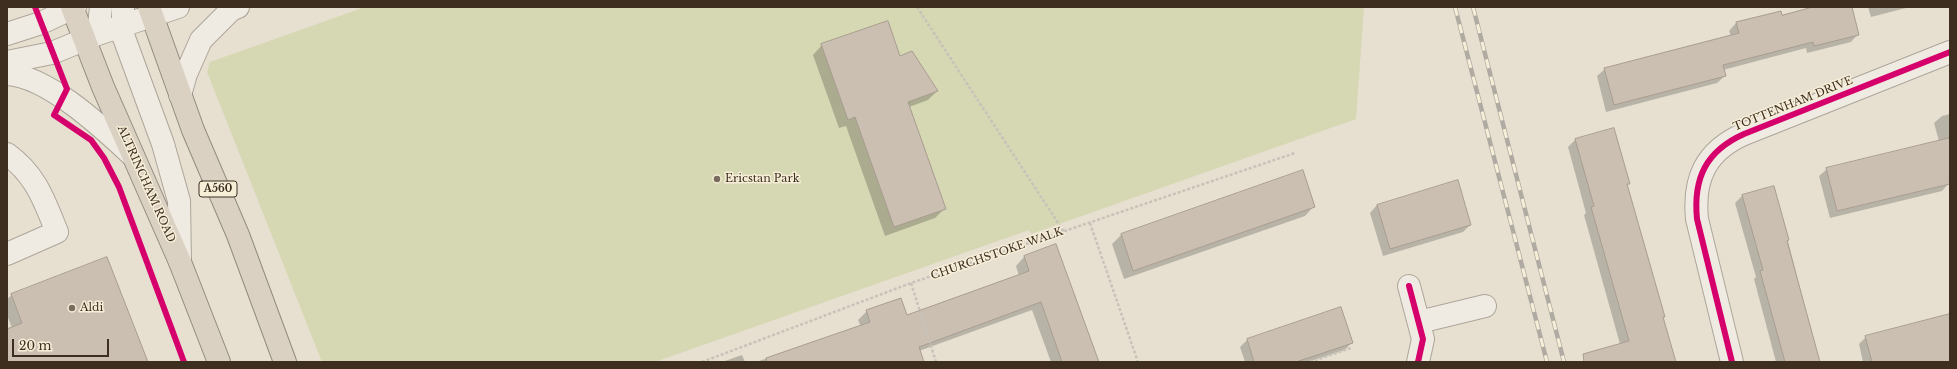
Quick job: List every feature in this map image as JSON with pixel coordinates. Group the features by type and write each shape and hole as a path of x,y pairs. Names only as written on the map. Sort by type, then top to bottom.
{"highway":[{"name":"ALTRINCHAM ROAD","path":"73,7 91,37 132,156 180,262 219,362"},
{"name":"A560","path":"150,11 193,130 238,235 285,362"}],"street":[{"path":"7,34 41,23 73,7"},
{"path":"91,37 101,7"},
{"path":"7,62 52,53 91,37 123,16 178,7"},
{"path":"180,95 186,74 201,40 231,10 238,7"},
{"path":"123,16 123,35 163,144 179,201 180,262"},
{"name":"TOTTENHAM DRIVE","path":"1732,362 1697,219 1695,200 1696,189 1707,163 1725,144 1744,134 1950,52"},
{"path":"7,74 43,85 100,126 132,156"},
{"path":"7,154 22,164 43,196 57,232 7,254"},
{"path":"1409,286 1423,339 1418,362"},
{"path":"1419,322 1485,306"}],"path":[{"path":"917,7 1064,232"},
{"path":"1090,223 1138,362"},
{"path":"911,283 936,362"},
{"path":"1310,362 1352,348"}],"green space":[{"name":"Ericstan Park","path":"365,7 1364,7 1356,119 1031,234 1029,230 655,362 322,362 207,72 210,62"}],"building":[{"path":"1813,7 1852,7 1859,35 1814,46 1813,42 1723,65 1726,76 1614,105 1604,68 1739,33 1736,22 1781,11 1782,15"},
{"path":"888,21 900,56 912,51 938,91 908,102 946,209 894,227 855,117 848,120 821,44"},
{"path":"1614,128 1630,184 1627,184 1665,317 1663,317 1676,362 1584,362 1583,354 1629,341 1591,207 1594,206 1575,139"},
{"path":"1950,138 1950,184 1837,211 1826,168"},
{"path":"1303,170 1315,207 1133,271 1121,234"},
{"path":"1458,180 1471,225 1390,249 1377,205"},
{"path":"1774,186 1789,240 1787,241 1820,362 1785,362 1760,271 1763,270 1742,195"},
{"path":"1056,244 1099,362 1062,362 1041,302 919,347 924,362 767,362 766,358 870,322 866,310 901,298 907,315 1029,271 1024,256"},
{"name":"Aldi","path":"107,257 148,362 7,362 7,329 22,323 11,294"},
{"path":"1341,307 1353,343 1296,362 1254,362 1247,339"},
{"path":"1950,314 1950,362 1872,362 1865,336"}],"railway":[{"path":"1455,7 1547,362"},
{"path":"1473,7 1564,362"}],"cycle path":[{"path":"35,7 67,89 54,115 91,140 104,158 119,187 184,362"},
{"path":"1732,362 1697,219 1697,191 1700,179 1711,158 1720,149 1744,134 1950,52"},
{"path":"1409,286 1423,339 1418,362"}],"place":[{"name":"Ericstan Park","path":"717,179"},
{"name":"Aldi","path":"72,308"}]}
